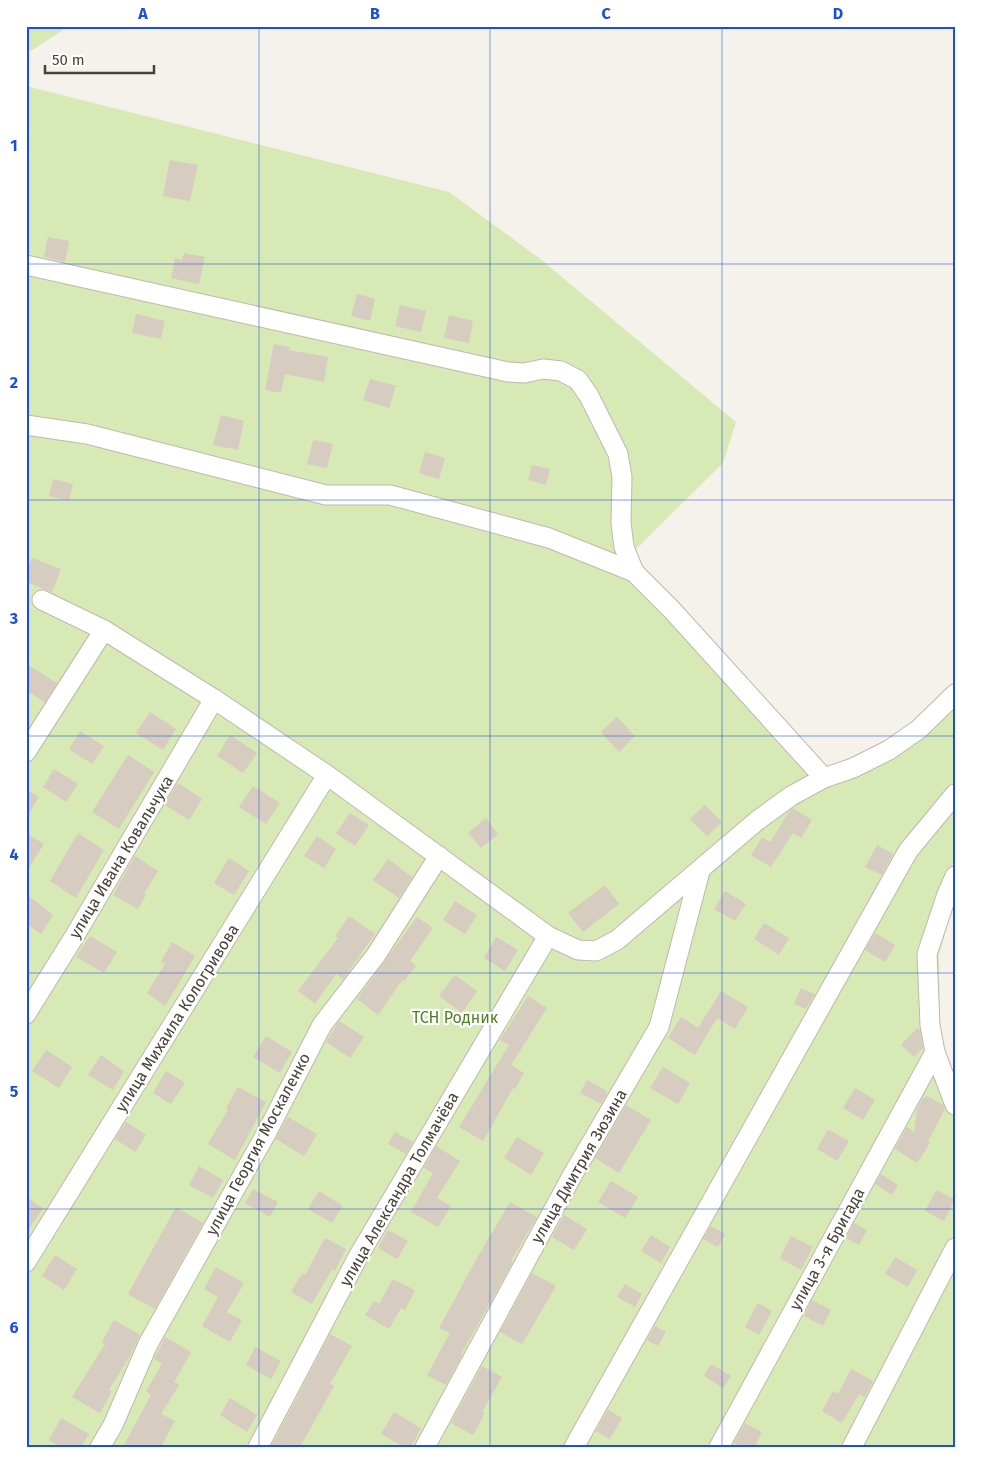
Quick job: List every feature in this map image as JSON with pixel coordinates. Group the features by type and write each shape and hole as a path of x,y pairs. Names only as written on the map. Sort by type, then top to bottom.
{"street":[{"path":"26,265 508,372 524,373 543,369 561,371 578,380 589,396 618,454 622,477 621,523 624,547 634,572 672,610 824,778"},
{"path":"26,425 86,434 326,495 390,495 549,538 634,572"},
{"path":"42,600 104,630 214,700 327,775 548,936 578,950 596,951 617,940 758,820 791,796 824,778 853,768 889,750 919,729 955,694"},
{"path":"26,752 104,630"},
{"name":"улица Ивана Ковальчука","path":"26,1014 74,938 214,700"},
{"name":"улица Михаила Кологривова","path":"26,1262 327,775"},
{"path":"574,1447 908,851 955,794"},
{"name":"улица Георгия Москаленко","path":"100,1447 113,1425 148,1344 267,1132 322,1025 376,955 439,856"},
{"name":"улица Дмитрия Зюзина","path":"425,1447 573,1174 659,1027 700,871"},
{"path":"955,876 927,954 930,1025 935,1052 955,1105"},
{"name":"улица Александра Толмачёва","path":"258,1447 359,1255 548,936"},
{"name":"улица 3-я Бригада","path":"719,1447 935,1052"},
{"path":"852,1447 955,1248"}],"green space":[{"path":"26,26 69,26 26,54"},
{"name":"ТСН Родник","path":"26,86 449,192 539,258 736,422 723,463 634,551 630,581 827,783 955,699 955,900 939,954 940,1051 955,1119 955,1447 26,1447"}],"building":[{"path":"170,160 198,165 190,201 163,196"},
{"path":"48,237 69,241 65,262 44,257"},
{"path":"184,253 205,257 199,284 171,278 175,258 182,260"},
{"path":"357,294 375,299 370,321 351,316"},
{"path":"400,305 426,311 421,332 395,326"},
{"path":"136,314 165,321 161,339 132,333"},
{"path":"449,315 473,321 469,343 444,338"},
{"path":"274,344 290,347 289,350 328,357 324,382 285,374 281,393 265,390"},
{"path":"370,379 396,386 389,408 363,400"},
{"path":"221,415 244,421 238,450 213,445"},
{"path":"313,440 333,444 327,468 307,464"},
{"path":"425,452 445,458 439,479 419,473"},
{"path":"532,465 550,469 546,485 528,480"},
{"path":"53,479 73,484 69,501 49,496"},
{"path":"32,558 61,569 52,592 26,582 26,572"},
{"path":"26,664 57,683 45,702 26,690"},
{"path":"150,712 176,729 163,750 136,733"},
{"path":"617,717 635,736 619,752 601,732"},
{"path":"80,731 104,746 92,764 69,749"},
{"path":"230,735 257,753 243,773 217,756"},
{"path":"128,755 154,772 119,829 92,812"},
{"path":"54,769 78,784 66,802 43,787"},
{"path":"178,783 202,799 189,820 165,805"},
{"path":"253,786 280,803 266,824 239,807"},
{"path":"26,789 39,797 26,818"},
{"path":"705,805 722,822 707,836 690,819"},
{"path":"793,808 812,820 801,838 793,833 771,867 751,855 762,837 770,842"},
{"path":"350,813 369,825 355,846 336,833"},
{"path":"486,818 498,834 481,848 468,833"},
{"path":"26,833 44,844 26,872"},
{"path":"78,833 104,850 76,898 50,881"},
{"path":"317,836 336,849 324,868 304,856"},
{"path":"877,845 893,854 882,875 865,867"},
{"path":"135,856 158,871 144,894 146,895 138,909 113,895"},
{"path":"229,858 249,871 234,895 214,883"},
{"path":"388,859 412,877 399,898 373,880"},
{"path":"605,885 619,904 583,932 568,913"},
{"path":"725,891 746,904 735,921 714,909"},
{"path":"26,894 53,915 41,934 26,924"},
{"path":"455,901 477,915 465,934 443,920"},
{"path":"349,916 375,934 343,979 336,974 315,1004 298,991 338,938 335,936"},
{"path":"417,917 433,928 410,961 416,966 404,981 402,980 378,1015 357,999"},
{"path":"764,923 789,938 779,955 754,939"},
{"path":"875,933 895,945 885,962 865,950"},
{"path":"90,936 117,952 104,973 76,957"},
{"path":"496,937 518,950 505,971 484,958"},
{"path":"172,942 195,956 165,1006 147,993 165,964 161,962"},
{"path":"455,975 477,991 462,1013 439,996"},
{"path":"801,988 815,994 806,1009 794,1004"},
{"path":"721,991 748,1007 735,1029 717,1018 695,1055 668,1038 681,1017 698,1028"},
{"path":"528,996 547,1008 511,1065 524,1073 515,1089 513,1088 483,1141 459,1127 509,1045 500,1040"},
{"path":"339,1021 364,1037 350,1058 326,1042"},
{"path":"917,1028 920,1030 923,1048 914,1057 901,1045"},
{"path":"266,1036 292,1052 280,1073 253,1057"},
{"path":"46,1050 72,1067 59,1088 32,1071"},
{"path":"101,1055 124,1071 113,1090 88,1075"},
{"path":"663,1067 690,1083 678,1104 650,1088"},
{"path":"166,1071 185,1083 171,1104 153,1093"},
{"path":"587,1080 607,1091 601,1104 580,1093"},
{"path":"238,1087 266,1102 235,1160 208,1144 228,1110 226,1108"},
{"path":"855,1088 875,1100 863,1120 843,1108"},
{"path":"927,1096 943,1105 945,1109 928,1141 930,1143 917,1163 895,1149 907,1127 914,1132 917,1109 922,1099"},
{"path":"626,1105 651,1120 619,1173 595,1158"},
{"path":"288,1117 317,1134 304,1156 276,1139"},
{"path":"126,1122 146,1135 135,1152 115,1139"},
{"path":"828,1130 849,1141 837,1161 817,1149"},
{"path":"395,1132 413,1142 406,1154 388,1144"},
{"path":"517,1137 544,1153 531,1175 504,1158"},
{"path":"436,1146 460,1161 437,1198 451,1206 438,1227 411,1212 433,1173 424,1168"},
{"path":"199,1166 223,1180 213,1198 189,1185"},
{"path":"881,1174 898,1185 892,1195 875,1184"},
{"path":"611,1181 638,1197 625,1218 598,1202"},
{"path":"253,1189 278,1202 270,1217 245,1203"},
{"path":"936,1190 955,1199 944,1221 925,1211"},
{"path":"319,1191 343,1206 332,1223 308,1209"},
{"path":"26,1197 43,1208 26,1233"},
{"path":"510,1202 537,1217 511,1261 513,1262 461,1354 446,1385 427,1375 450,1333 439,1328"},
{"path":"176,1207 203,1223 155,1309 128,1294"},
{"path":"564,1215 587,1229 574,1250 552,1237"},
{"path":"854,1223 867,1230 859,1245 846,1238"},
{"path":"711,1226 725,1234 718,1247 703,1239"},
{"path":"388,1230 408,1241 397,1259 378,1248"},
{"path":"651,1235 670,1247 661,1263 641,1251"},
{"path":"791,1236 813,1247 801,1270 780,1258"},
{"path":"325,1238 346,1249 335,1271 332,1269 312,1304 291,1292 302,1273 305,1275"},
{"path":"55,1255 77,1269 64,1290 42,1276"},
{"path":"895,1257 917,1270 908,1287 885,1274"},
{"path":"216,1267 244,1283 227,1312 242,1320 230,1342 202,1326 218,1297 204,1289"},
{"path":"532,1273 556,1286 522,1344 500,1332"},
{"path":"393,1279 415,1290 405,1310 401,1308 389,1329 365,1315 374,1301 379,1304"},
{"path":"625,1284 642,1294 635,1307 617,1297"},
{"path":"812,1300 831,1310 823,1326 804,1316"},
{"path":"758,1303 772,1311 759,1335 745,1327"},
{"path":"114,1320 140,1335 109,1390 112,1391 100,1413 72,1397 105,1344 102,1342"},
{"path":"655,1326 666,1332 658,1346 647,1340"},
{"path":"330,1334 352,1346 330,1384 334,1386 300,1447 271,1447"},
{"path":"165,1337 191,1352 174,1382 179,1385 161,1414 175,1421 161,1447 123,1447 151,1395 146,1391 162,1364 154,1359"},
{"path":"255,1347 281,1361 271,1379 246,1365"},
{"path":"711,1364 731,1376 723,1388 704,1376"},
{"path":"482,1366 502,1377 482,1412 485,1413 473,1435 451,1423"},
{"path":"851,1369 873,1381 865,1397 859,1394 842,1423 822,1411 833,1391 838,1394"},
{"path":"230,1398 257,1415 247,1432 220,1415"},
{"path":"608,1410 622,1418 610,1439 596,1431"},
{"path":"394,1412 421,1428 411,1447 404,1447 381,1434"},
{"path":"61,1418 89,1434 81,1447 61,1447 49,1440"},
{"path":"745,1423 762,1432 754,1447 741,1447 734,1443"}]}
